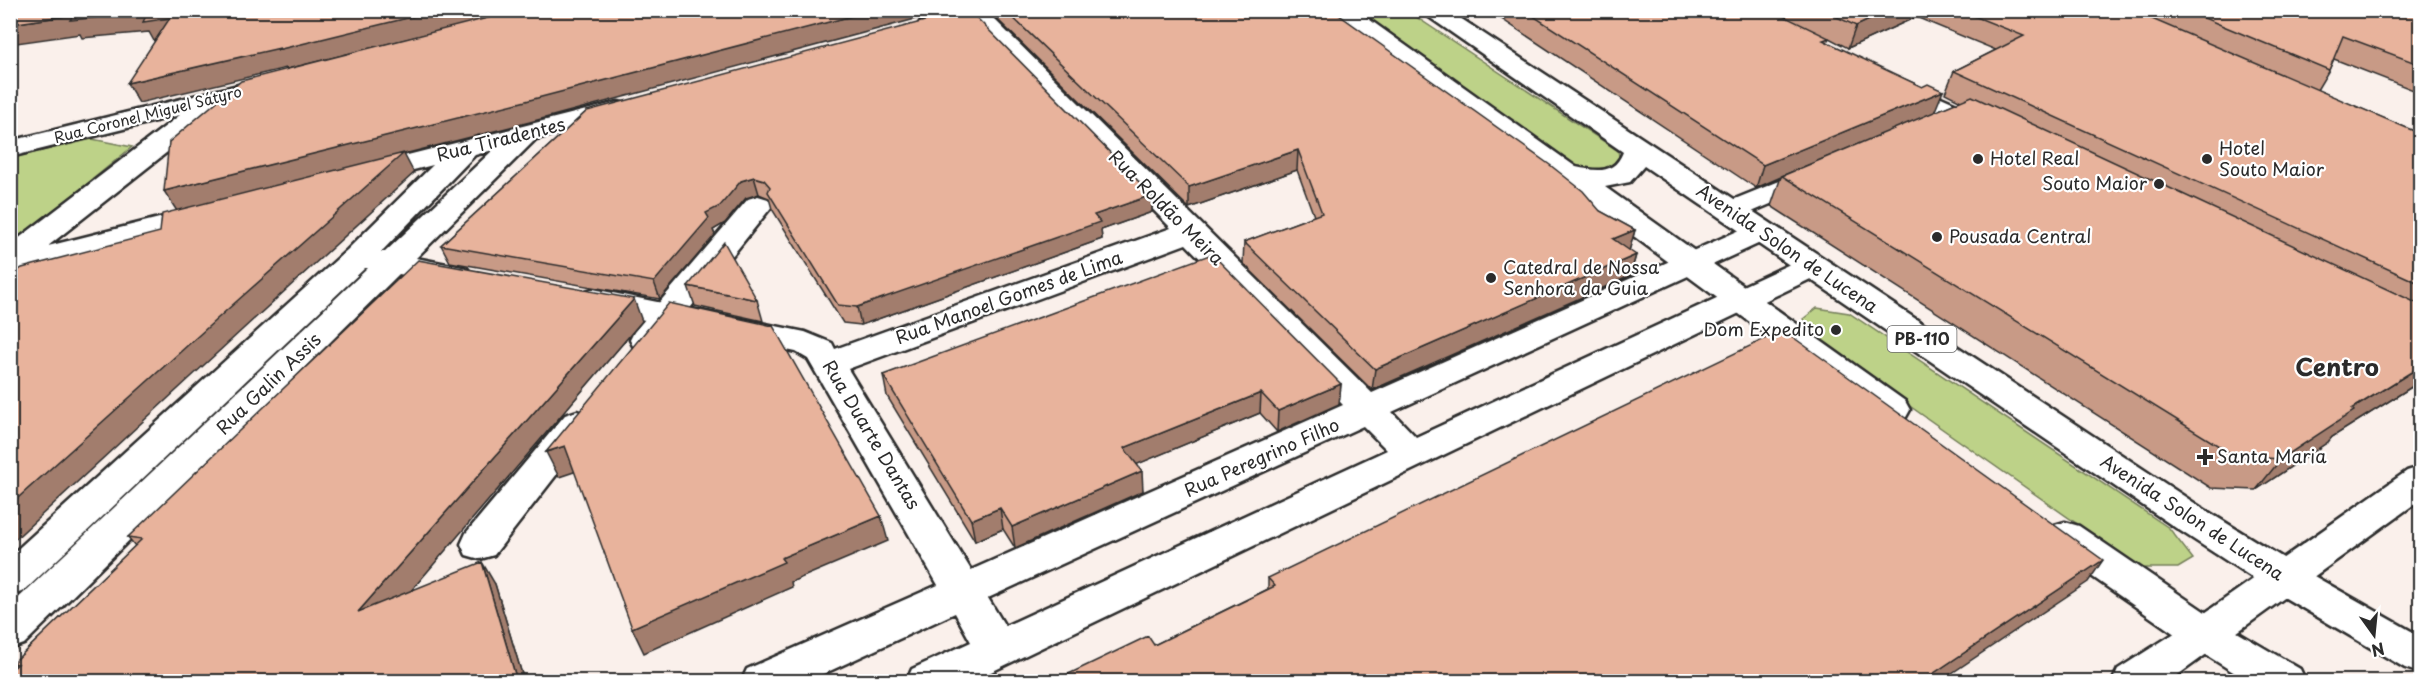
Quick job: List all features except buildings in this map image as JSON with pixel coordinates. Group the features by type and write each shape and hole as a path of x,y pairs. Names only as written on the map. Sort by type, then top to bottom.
{"street":[{"path":"1341,10 1916,426"},
{"name":"Avenida Solon de Lucena","path":"1431,10 2189,518 2284,578 2421,656"},
{"path":"907,33 980,12"},
{"name":"Rua Roldão Meira","path":"980,12 1189,232 1412,454"},
{"path":"1869,72 1928,115"},
{"name":"Rua Coronel Miguel Sátyro","path":"10,149 287,81"},
{"path":"10,263 218,99"},
{"name":"Rua Tiradentes","path":"340,181 642,104"},
{"path":"1900,115 1957,114 2011,139"},
{"name":"Rua Galin Assis","path":"10,632 526,134"},
{"name":"Rua Galin Assis","path":"10,580 357,257 467,148"},
{"path":"1568,174 1598,179 1621,176 1634,166 1638,149"},
{"path":"1719,203 1832,156"},
{"path":"630,359 758,205"},
{"path":"10,263 226,210"},
{"name":"Rua Manoel Gomes de Lima","path":"830,363 1189,232"},
{"name":"Rua Peregrino Filho","path":"762,681 1760,232"},
{"path":"357,257 486,280"},
{"path":"927,681 1812,266"},
{"name":"Rua Duarte Dantas","path":"565,294 668,313 805,343 820,351 830,363 997,649"},
{"path":"480,544 600,396"},
{"path":"2133,681 2206,634 2421,481"},
{"path":"2040,518 2117,575 2206,634 2285,681"}],"green space":[{"path":"1359,11 1407,11 1618,151 1621,165 1595,173 1561,163"},
{"path":"92,139 132,147 11,246 11,158"},
{"path":"1817,308 1849,313 2169,528 2193,559 2178,568 2140,568 1830,350 1803,319"}],"place":[{"name":"Hotel Real","path":"1978,159"},
{"name":"Hotel Souto Maior","path":"2207,159"},
{"name":"Souto Maior","path":"2159,184"},
{"name":"Pousada Central","path":"1937,237"},
{"name":"Catedral de Nossa Senhora da Guia","path":"1491,278"},
{"name":"Dom Expedito","path":"1836,330"},
{"name":"Santa Maria","path":"2205,457"}],"district":[{"name":"Centro","path":"2337,368"}]}
